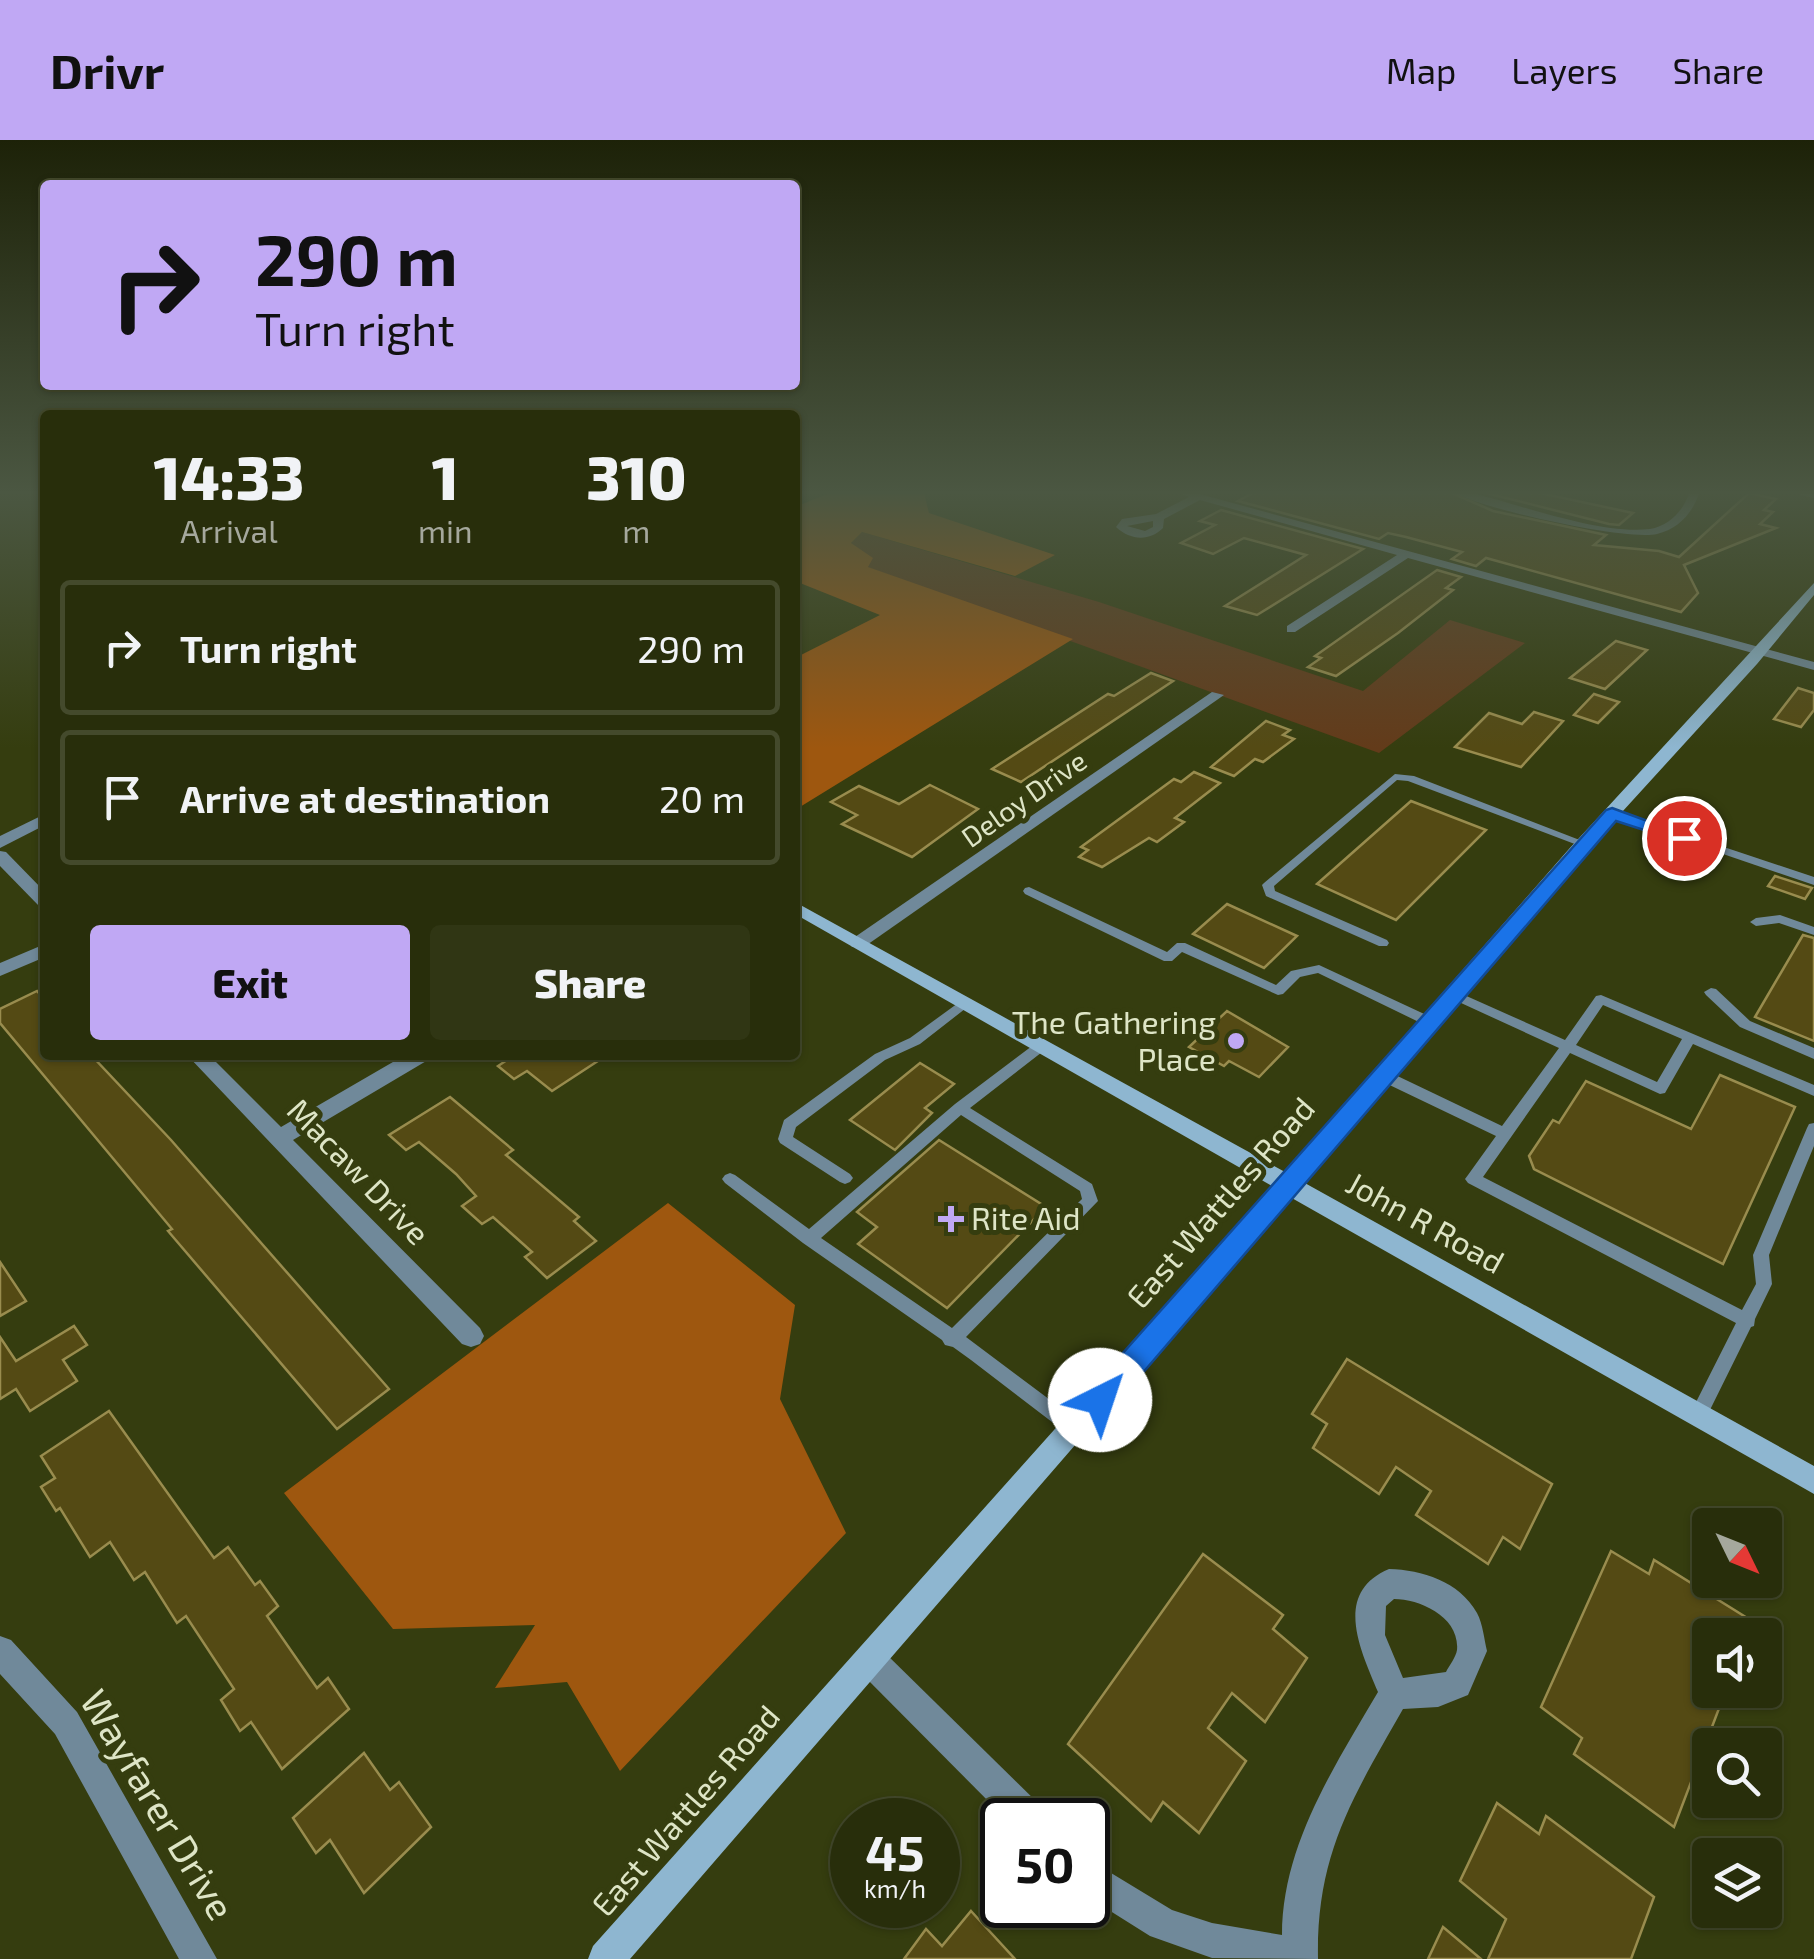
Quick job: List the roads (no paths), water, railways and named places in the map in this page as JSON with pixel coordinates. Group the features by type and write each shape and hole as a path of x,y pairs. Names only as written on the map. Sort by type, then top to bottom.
{"main road":[{"name":"East Wattles Road","path":"606,1959 1814,586"},
{"name":"John R Road","path":"800,910 1814,1481"}],"street":[{"path":"1291,629 1370,578"},
{"path":"1498,578 1600,618 1814,666"},
{"path":"1756,656 1814,677"},
{"name":"Deloy Drive","path":"858,943 1217,695"},
{"path":"0,843 40,822"},
{"path":"0,856 40,897"},
{"path":"0,970 40,952"},
{"name":"Macaw Drive","path":"202,1060 471,1336"},
{"path":"280,1138 413,1060"},
{"name":"Wayfarer Drive","path":"0,1651 66,1723 199,1959"},
{"path":"871,1661 1009,1798"},
{"path":"1110,1891 1158,1924 1220,1945 1300,1957 1301,1893 1313,1842 1394,1694"}],"lane":[{"path":"1383,943 1270,893 1268,885 1395,777 1410,778 1584,844"},
{"path":"1612,814 1814,881"},
{"path":"1029,890 1168,958 1181,946 1278,991 1296,974 1319,969 1430,1022"},
{"path":"1756,922 1780,918 1814,931"},
{"path":"1711,992 1745,1024 1814,1054"},
{"path":"1453,994 1660,1089 1690,1037"},
{"path":"1748,1321 1473,1179 1601,999 1814,1091"},
{"path":"845,1178 786,1138 789,1124 880,1057 916,1040 965,1002"},
{"path":"809,1238 960,1108 1041,1046"},
{"path":"1382,1075 1504,1134"},
{"path":"951,1340 1090,1201 1087,1188 960,1108"},
{"path":"1698,1416 1764,1284 1761,1255 1814,1128"},
{"path":"730,1179 951,1340 1007,1372 1075,1429"}],"place":[{"name":"The Gathering Place","path":"1236,1041"},
{"name":"Rite Aid","path":"951,1219"}]}
